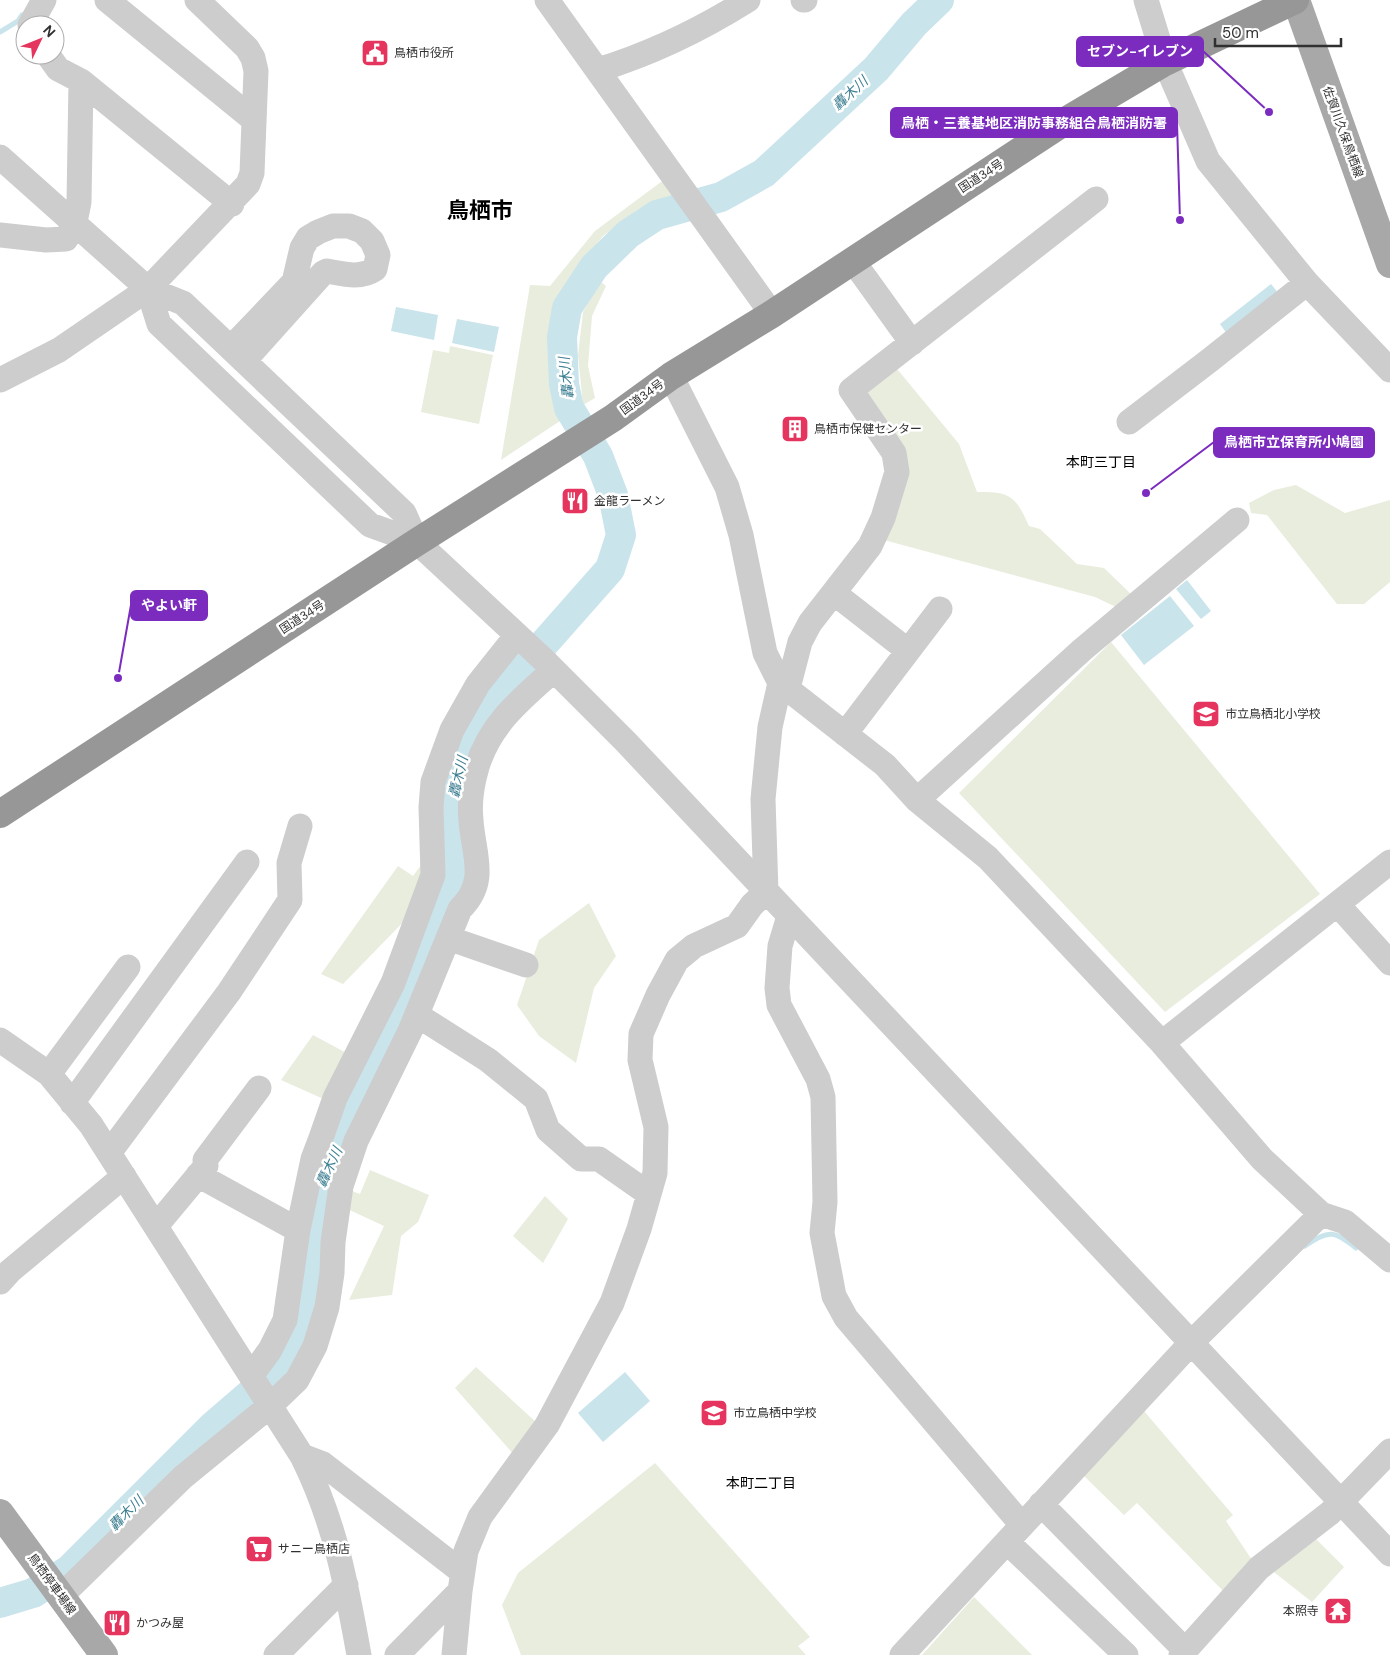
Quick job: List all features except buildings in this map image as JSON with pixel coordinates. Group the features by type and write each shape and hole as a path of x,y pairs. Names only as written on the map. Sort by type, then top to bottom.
{"highway":[{"name":"国道34号","path":"0,814 417,542 613,418 671,376 772,314 1067,120 1165,62 1295,0"}],"main road":[{"name":"佐賀川久保鳥栖線","path":"1295,0 1390,264"},
{"name":"鳥栖停車場線","path":"0,1513 104,1655"}],"street":[{"path":"36,15 44,0"},
{"path":"107,0 254,120"},
{"path":"0,380 59,350 148,289 232,204 248,184 252,174 256,71 254,58 247,48 197,0"},
{"path":"547,0 772,314"},
{"path":"598,70 632,60 723,16 748,0"},
{"path":"1146,0 1165,62 1208,161 1306,282 1390,370"},
{"path":"55,65 58,70 81,81 232,204"},
{"path":"0,235 46,240 66,239 75,222 80,202 81,81"},
{"path":"0,157 148,289 183,303 404,512 417,542"},
{"path":"454,1655 466,1550 480,1517 547,1425 612,1303 639,1229 655,1173 656,1127 640,1060 641,1034 658,995 677,960 694,946 737,926 752,905 766,892 763,799 770,727 800,642 810,623 870,546 883,518 897,472 894,453 851,390 1096,198"},
{"path":"333,226 349,226 362,231 372,241 378,255 375,269 366,275 358,276 327,270 237,354 294,282 302,248 308,238 333,226"},
{"path":"860,256 918,338"},
{"path":"1129,422 1210,360 1306,282"},
{"path":"148,289 159,324 370,525 417,542 520,637 626,742 1390,1554"},
{"path":"671,376 727,487 741,535 765,653 784,686 885,765 917,800 988,858 1162,1044 1262,1160 1321,1214 1344,1222 1390,1260"},
{"path":"917,800 1082,650 1236,520"},
{"path":"834,594 907,650"},
{"path":"845,734 940,609"},
{"path":"253,1378 285,1320 298,1230 313,1160 336,1098 393,983 433,875 431,807 433,782 452,730 478,684 520,637"},
{"path":"61,1596 183,1477 271,1405 297,1380 315,1346 327,1307 332,1273 333,1242 341,1186 356,1141 417,1015 460,909 470,900 478,877 470,820 471,793 477,766 498,722 550,666"},
{"path":"109,1153 228,992 290,900 289,863 300,826"},
{"path":"72,1103 247,862"},
{"path":"1162,1044 1390,862"},
{"path":"1338,905 1390,963"},
{"path":"789,916 780,946 777,988 779,1004 818,1079 823,1097 825,1202 822,1233 834,1296 846,1318 1015,1534 1126,1655"},
{"path":"448,938 526,965"},
{"path":"48,1074 128,967"},
{"path":"417,1015 488,1060 536,1099 548,1130 581,1159 599,1159 649,1194"},
{"path":"0,1040 48,1074 91,1125 302,1456 316,1484 330,1520 346,1585 359,1655"},
{"path":"156,1226 206,1166 205,1160 259,1088"},
{"path":"198,1175 298,1230"},
{"path":"0,1282 10,1271 124,1176"},
{"path":"902,1655 1191,1344 1321,1214"},
{"path":"1041,1504 1183,1652 1259,1568 1341,1503 1351,1490 1390,1451"},
{"path":"302,1456 323,1464 461,1582"},
{"path":"397,1655 461,1582"},
{"path":"276,1655 346,1585"}],"shaded area":[{"path":"665,179 674,195 637,210 603,236 571,276 551,326 552,379 560,421 501,460 530,285 550,286 595,231"},
{"path":"600,281 606,286 592,316 588,366 595,398 583,405 578,355 583,312"},
{"path":"450,346 493,355 479,424 421,412 433,350 449,353"},
{"path":"893,364 959,444 977,492 998,493 1011,498 1020,508 1029,526 1040,529 1077,564 1104,568 1134,597 1120,609 1095,597 884,540 904,474 862,396"},
{"path":"1296,485 1345,513 1390,500 1390,582 1364,604 1337,604 1267,515 1251,513 1249,503 1274,490"},
{"path":"1111,642 1320,894 1165,1012 959,793"},
{"path":"427,857 412,913 343,984 321,974 398,866 413,876"},
{"path":"589,903 616,956 594,988 576,1063 539,1036 517,1005 539,940"},
{"path":"313,1035 352,1056 328,1101 281,1080"},
{"path":"370,1170 429,1195 418,1222 401,1236 392,1295 349,1300 384,1226 343,1207 347,1189 360,1194"},
{"path":"545,1196 568,1219 543,1263 513,1236"},
{"path":"476,1367 537,1423 516,1457 455,1388"},
{"path":"1144,1411 1233,1515 1226,1521 1254,1563 1225,1593 1137,1503 1124,1515 1084,1476"},
{"path":"655,1463 810,1637 798,1646 806,1655 521,1655 502,1605 518,1573"},
{"path":"1312,1535 1344,1567 1312,1602 1270,1569"},
{"path":"974,1597 1032,1655 922,1655"}],"water":[{"path":"1271,284 1279,294 1227,334 1220,324"},
{"path":"396,307 438,315 434,340 391,331"},
{"path":"457,319 499,327 494,352 452,343"},
{"path":"1187,580 1211,611 1201,619 1176,589"},
{"path":"1170,596 1194,626 1144,665 1121,635"},
{"path":"625,1372 650,1401 603,1442 578,1413"}],"waterway":[{"name":"轟木川","path":"0,1603 33,1593 69,1570 213,1426 278,1370 296,1335 317,1191 398,1017 440,916 458,885 448,824 463,754 488,707 610,569 621,535 613,495 598,456 569,408 564,384 562,337 567,308 594,267 628,234 657,215 721,197 764,173 876,69 914,24 939,0"},
{"path":"0,32 15,23"},
{"path":"1305,1246 1320,1237 1332,1234 1343,1238 1356,1248"}],"place":[{"name":"鳥栖市役所","path":"375,53"},
{"name":"セブン-イレブン","path":"1269,112"},
{"name":"鳥栖・三養基地区消防事務組合鳥栖消防署","path":"1180,220"},
{"name":"鳥栖市保健センター","path":"795,429"},
{"name":"鳥栖市立保育所小鳩園","path":"1146,493"},
{"name":"金龍ラーメン","path":"575,501"},
{"name":"やよい軒","path":"118,678"},
{"name":"市立鳥栖北小学校","path":"1206,714"},
{"name":"市立鳥栖中学校","path":"714,1413"},
{"name":"サニー鳥栖店","path":"259,1549"},
{"name":"本照寺","path":"1338,1611"},
{"name":"かつみ屋","path":"117,1623"}],"district":[{"name":"鳥栖市","path":"480,210"},
{"name":"本町三丁目","path":"1101,462"},
{"name":"本町二丁目","path":"761,1483"}]}
